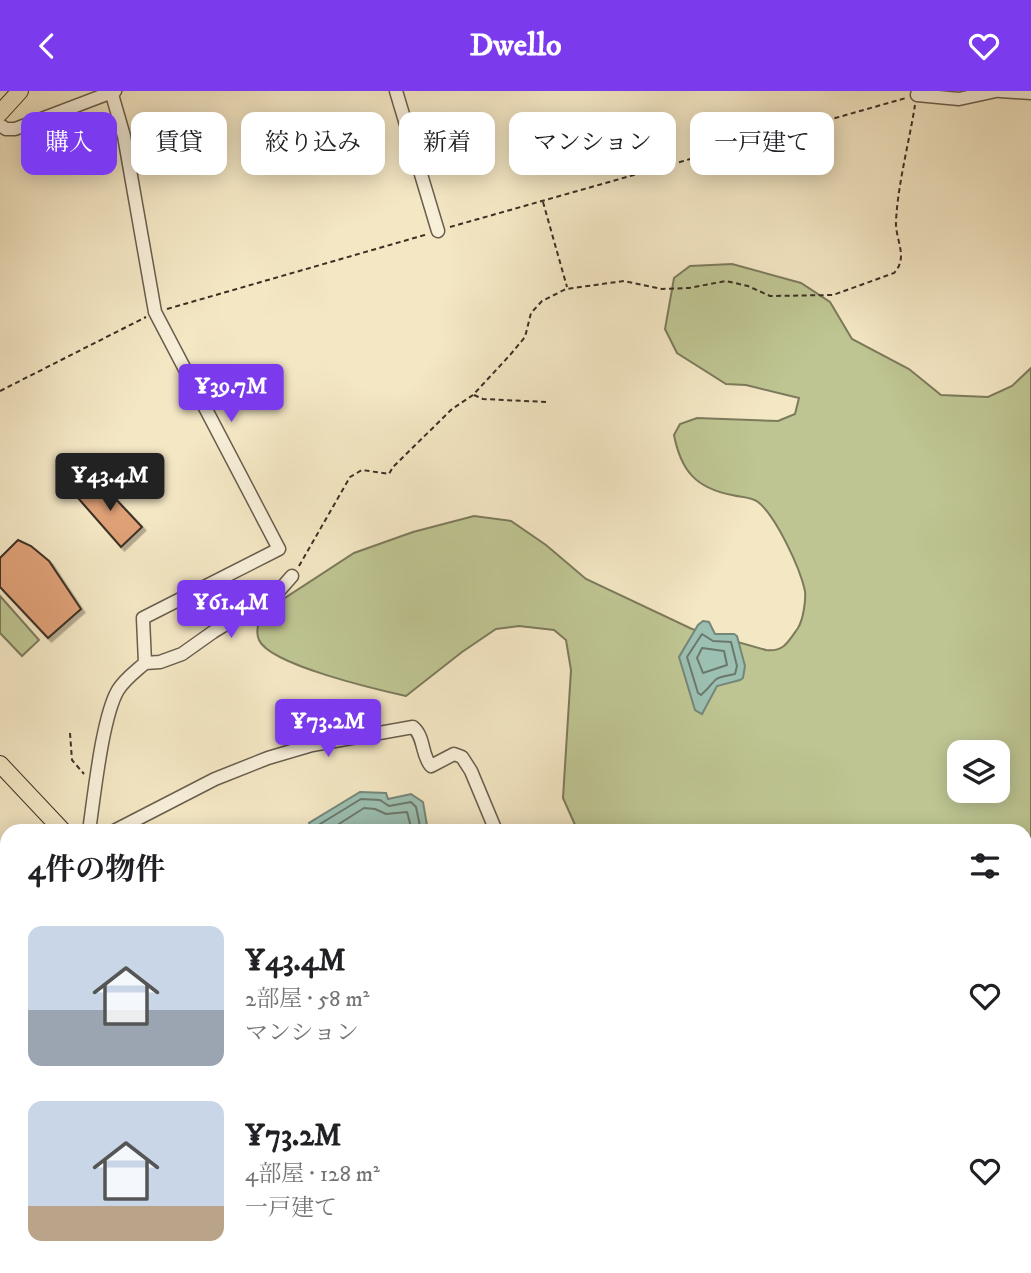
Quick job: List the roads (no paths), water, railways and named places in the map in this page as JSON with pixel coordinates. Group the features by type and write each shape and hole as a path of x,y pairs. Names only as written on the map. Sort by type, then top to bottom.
{"main road":[{"path":"0,113 20,91"},
{"path":"0,754 18,784"},
{"path":"0,764 56,824"}],"street":[{"path":"0,125 6,129 15,129 112,91 124,136 155,312 279,549 143,618 145,663"},
{"path":"396,91 438,231"},
{"path":"918,93 959,99 998,91 1031,93"},
{"path":"90,824 105,736 116,693 126,679 145,663 160,662 182,654 277,593 292,576"},
{"path":"128,824 215,779 268,758 312,745 413,727 420,733 427,763 431,766 454,754 462,757 471,771 493,824"}],"water":[{"path":"703,621 709,622 715,634 737,636 745,666 743,678 717,686 702,714 695,710 679,657"},
{"path":"360,792 386,793 388,799 411,794 423,802 427,824 310,824"}]}
